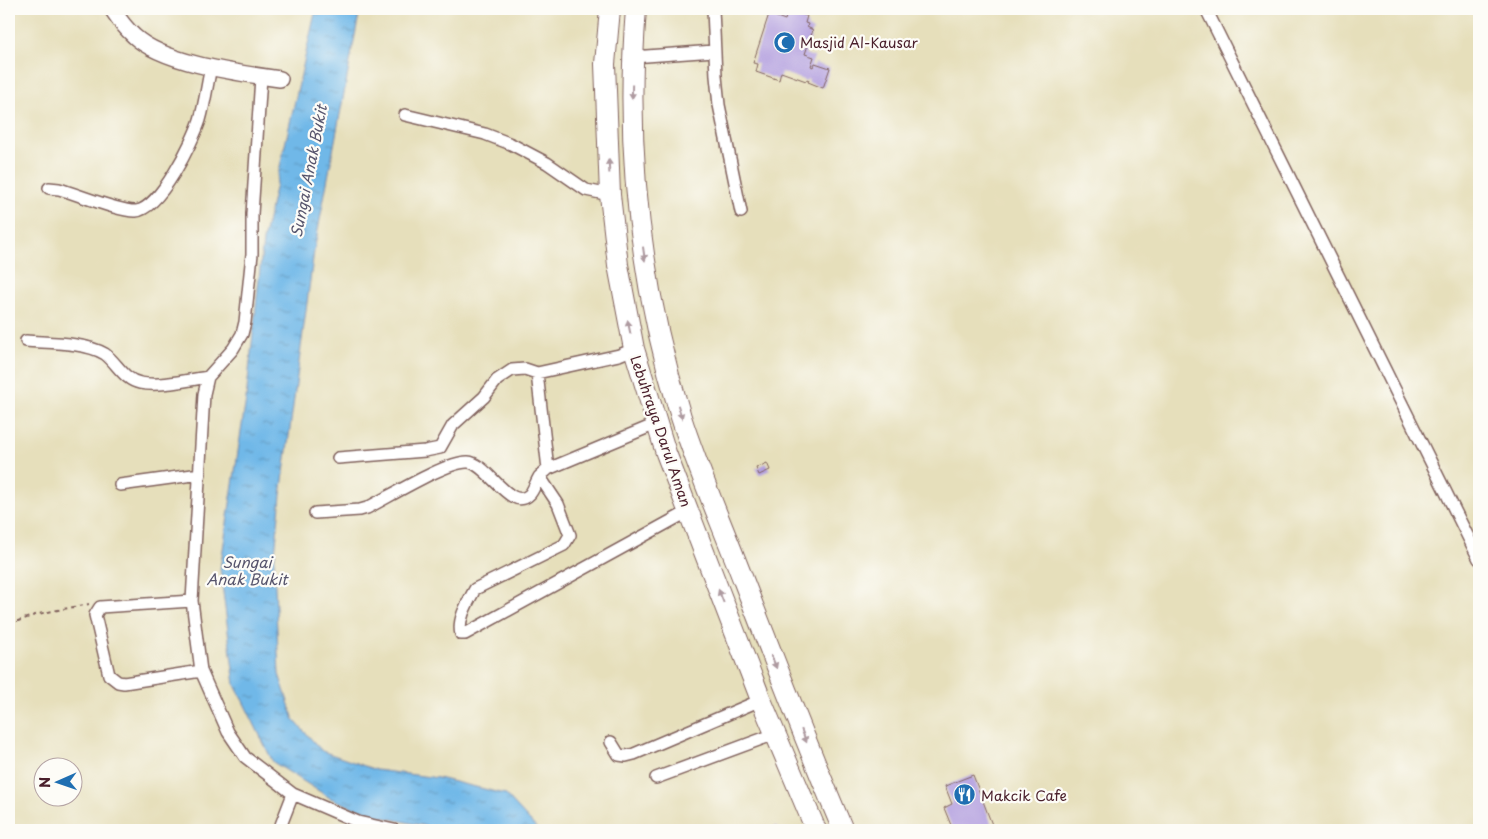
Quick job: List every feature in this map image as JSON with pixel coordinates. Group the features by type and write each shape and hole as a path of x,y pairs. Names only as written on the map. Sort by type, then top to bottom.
{"highway":[{"name":"Lebuhraya Darul Aman","path":"610,9 605,64 610,195 618,265 634,349 656,424 688,511 761,700 816,830"},
{"name":"Lebuhraya Darul Aman","path":"636,9 632,57 632,120 636,194 660,342 690,443 763,634 843,830"},
{"path":"730,621 742,603 745,588 744,582"},
{"path":"751,674 749,654 755,641 763,634"}],"street":[{"path":"112,9 134,36 151,48 211,67 280,79"},
{"path":"713,9 714,51 719,105 741,212"},
{"path":"1206,9 1479,559"},
{"path":"632,57 714,51"},
{"path":"49,188 59,189 123,210 138,211 148,205 156,198 171,178 192,142 200,119 211,67"},
{"path":"261,77 252,214 252,254 245,322 242,334 233,349 208,377 204,394 192,601 201,671 228,732 245,757 293,794 358,822 394,830"},
{"path":"405,115 485,134 511,144 547,162 586,190 610,195"},
{"path":"26,341 91,349 105,355 128,377 138,383 161,383 208,377"},
{"path":"338,458 425,451 440,448 453,425 484,396 497,380 512,370 525,369 538,373 619,355 634,349"},
{"path":"538,373 544,473 570,535 564,545 475,589 463,615 460,625 461,634 465,634 688,511"},
{"path":"315,513 367,508 457,463 476,463 493,478 501,489 513,497 523,498 530,494 544,473 656,424"},
{"path":"120,484 200,474"},
{"path":"192,601 98,611 109,675 118,682 124,683 201,671"},
{"path":"611,742 619,755 634,754 761,700"},
{"path":"656,778 775,734"},
{"path":"279,830 293,794"}],"path":[{"path":"9,621 18,621 38,614 93,603 98,611"}],"water":[{"name":"Sungai Anak Bukit","path":"316,9 360,9 314,251 281,495 274,564 279,674 294,720 322,751 376,770 438,778 505,794 538,830 440,830 372,815 330,798 273,762 235,685 220,569 246,399 263,241"}],"building":[{"name":"Masjid Al-Kausar","path":"788,10 807,16 805,23 808,24 807,27 813,30 805,54 814,57 811,66 813,67 815,63 830,68 823,88 808,82 809,80 807,79 806,81 781,72 779,80 756,72 758,64 753,63 769,14 785,20"},
{"path":"767,463 770,470 759,475 756,468"},
{"name":"Makcik Cafe","path":"973,775 994,830 953,830 944,808 952,804 945,786"},
{"path":"777,826 779,830 767,830"}],"place":[{"name":"Masjid Al-Kausar","path":"784,42"},
{"name":"Makcik Cafe","path":"965,795"}]}
